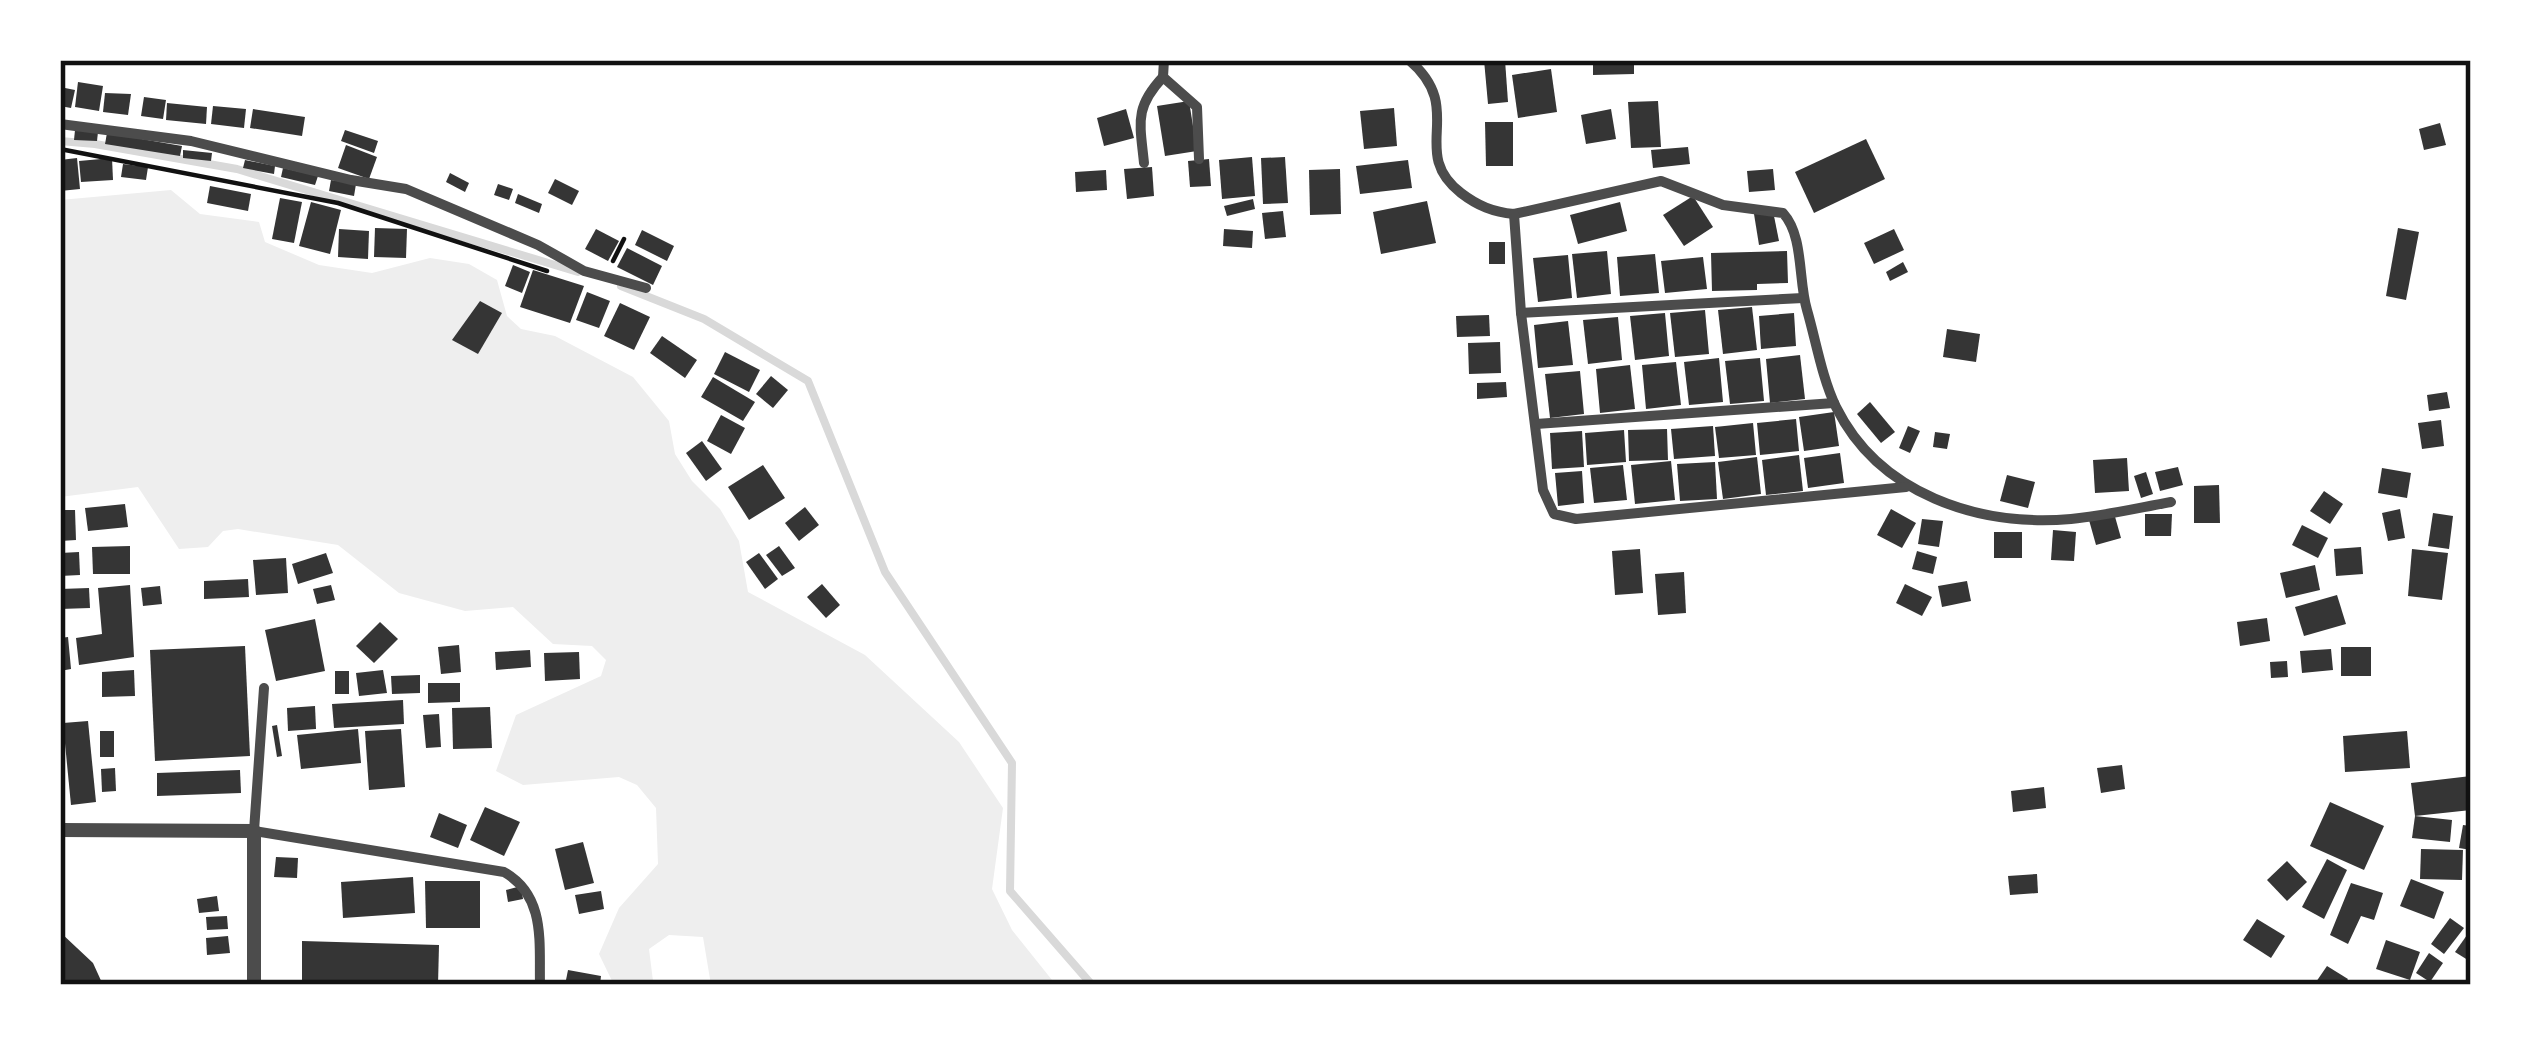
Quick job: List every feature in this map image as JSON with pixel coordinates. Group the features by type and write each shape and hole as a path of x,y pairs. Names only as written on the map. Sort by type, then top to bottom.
{"street":[{"path":"1144,163 1139,116 1145,96 1163,76 1164,60"},
{"path":"1409,60 1433,86 1438,100 1435,146 1439,172 1492,212 1514,214 1661,181 1723,205 1776,209 1789,219 1803,298 1834,404 1878,466 1906,487 1977,512 2047,520 2171,502"},
{"path":"1163,76 1197,107 1199,159"},
{"path":"60,124 191,141 406,189 518,236 596,276 646,288"},
{"path":"1514,214 1521,313 1545,501 1561,518 1906,487"},
{"path":"1521,313 1803,298"},
{"path":"1536,424 1834,404"},
{"path":"254,985 254,831 263,688"},
{"path":"60,830 254,831 504,872 527,887 539,918 540,985"}],"path":[{"path":"60,149 338,203 557,274"},
{"path":"611,265 624,239"}],"shaded area":[{"path":"171,190 200,214 259,222 265,242 319,265 372,273 430,258 469,264 497,280 507,316 521,329 555,336 633,377 669,421 675,454 692,481 720,509 739,541 748,592 865,655 959,742 1003,808 992,889 1012,930 1056,985 711,985 703,937 669,935 649,949 653,981 649,985 614,985 599,954 619,908 658,864 656,808 637,785 619,777 523,785 496,771 516,715 601,676 606,660 592,646 553,644 513,607 465,611 399,593 338,545 238,529 223,531 208,547 179,549 138,487 60,497 60,200"}],"building":[{"path":"1484,60 1505,60 1508,102 1488,104"},
{"path":"1593,60 1634,60 1634,74 1593,75"},
{"path":"1551,69 1557,112 1518,118 1512,75"},
{"path":"78,82 103,86 99,111 75,107"},
{"path":"60,87 75,90 71,108 60,106"},
{"path":"105,93 131,94 128,115 103,112"},
{"path":"144,97 166,100 163,119 141,116"},
{"path":"1189,101 1197,151 1165,156 1157,106"},
{"path":"1658,101 1661,147 1631,148 1628,102"},
{"path":"167,103 207,107 206,124 166,120"},
{"path":"213,106 246,109 244,128 211,124"},
{"path":"1394,108 1397,146 1364,149 1360,111"},
{"path":"253,109 305,117 302,136 250,128"},
{"path":"1126,109 1134,138 1104,146 1097,118"},
{"path":"1611,109 1616,139 1586,144 1581,115"},
{"path":"1485,122 1513,122 1513,166 1486,166"},
{"path":"2440,123 2446,145 2424,150 2419,129"},
{"path":"75,130 98,132 97,141 74,140"},
{"path":"345,130 378,141 374,153 341,141"},
{"path":"107,133 182,146 180,156 105,144"},
{"path":"1866,139 1885,179 1814,213 1795,172"},
{"path":"346,145 377,157 369,179 338,168"},
{"path":"1688,147 1690,164 1653,168 1651,150"},
{"path":"183,150 212,153 211,161 183,158"},
{"path":"1252,157 1255,196 1222,199 1219,160"},
{"path":"1285,157 1288,203 1263,204 1261,158"},
{"path":"77,158 80,189 60,191 60,160"},
{"path":"112,158 113,180 81,182 79,161"},
{"path":"1209,159 1211,186 1190,187 1188,161"},
{"path":"245,160 275,166 274,174 243,168"},
{"path":"1408,160 1412,188 1360,194 1356,166"},
{"path":"123,164 148,167 146,180 121,177"},
{"path":"1152,167 1154,196 1127,199 1124,169"},
{"path":"283,168 318,176 315,185 281,177"},
{"path":"1340,169 1341,214 1310,215 1309,170"},
{"path":"1773,169 1775,190 1749,192 1747,171"},
{"path":"1106,170 1107,190 1076,192 1075,172"},
{"path":"450,173 469,183 465,192 446,182"},
{"path":"555,179 579,191 572,205 548,193"},
{"path":"331,180 356,184 354,196 329,191"},
{"path":"498,184 513,189 509,200 494,195"},
{"path":"210,186 251,194 248,211 207,203"},
{"path":"518,194 542,204 539,213 515,203"},
{"path":"1693,196 1713,227 1684,246 1663,215"},
{"path":"280,198 302,202 294,243 272,239"},
{"path":"1253,199 1255,209 1227,216 1224,206"},
{"path":"1427,201 1436,243 1381,254 1373,212"},
{"path":"311,202 341,210 330,254 299,246"},
{"path":"1620,202 1627,231 1578,244 1570,215"},
{"path":"1283,211 1286,237 1265,239 1262,213"},
{"path":"1773,211 1779,241 1759,245 1754,214"},
{"path":"375,228 407,229 406,258 374,257"},
{"path":"2398,228 2419,232 2406,300 2386,296"},
{"path":"339,229 369,231 368,259 338,257"},
{"path":"596,229 619,241 608,261 585,249"},
{"path":"1224,229 1253,231 1252,248 1223,246"},
{"path":"1894,229 1904,250 1874,264 1864,243"},
{"path":"642,230 674,246 667,261 635,245"},
{"path":"1489,242 1505,242 1505,264 1489,264"},
{"path":"627,248 662,266 653,285 617,267"},
{"path":"1607,251 1611,294 1577,298 1572,254"},
{"path":"1787,251 1788,283 1757,284 1757,290 1712,291 1711,253"},
{"path":"1655,254 1659,293 1620,296 1617,257"},
{"path":"1568,255 1572,298 1538,302 1533,258"},
{"path":"1703,257 1707,289 1665,293 1661,261"},
{"path":"1903,262 1908,272 1890,281 1886,272"},
{"path":"513,265 530,272 522,293 505,286"},
{"path":"533,270 584,286 570,323 520,307"},
{"path":"587,292 610,301 599,328 576,320"},
{"path":"480,301 502,313 478,354 452,340"},
{"path":"620,303 650,317 634,350 604,336"},
{"path":"1752,307 1757,350 1723,354 1718,310"},
{"path":"1705,310 1709,354 1675,357 1670,313"},
{"path":"1665,313 1669,356 1635,360 1630,316"},
{"path":"1794,313 1796,346 1761,349 1759,316"},
{"path":"1489,315 1490,336 1457,337 1456,316"},
{"path":"1618,317 1622,360 1588,364 1583,320"},
{"path":"1568,321 1573,365 1538,368 1534,325"},
{"path":"1947,329 1980,334 1976,362 1943,357"},
{"path":"662,336 697,360 685,378 650,353"},
{"path":"1500,342 1501,373 1469,374 1468,343"},
{"path":"725,352 760,370 749,392 714,374"},
{"path":"1800,355 1805,399 1770,403 1766,359"},
{"path":"1719,358 1723,402 1689,405 1684,362"},
{"path":"1760,358 1764,401 1730,404 1725,361"},
{"path":"1676,362 1681,405 1646,409 1642,365"},
{"path":"1630,365 1635,409 1600,413 1596,369"},
{"path":"1580,371 1584,414 1550,418 1545,374"},
{"path":"771,376 788,390 773,408 756,394"},
{"path":"713,377 755,402 743,421 701,397"},
{"path":"1506,382 1507,397 1477,399 1477,383"},
{"path":"2447,392 2450,408 2429,411 2427,395"},
{"path":"1870,402 1895,432 1881,443 1857,414"},
{"path":"1834,412 1839,446 1804,451 1799,417"},
{"path":"721,415 745,428 731,454 707,441"},
{"path":"1796,419 1799,451 1760,455 1757,423"},
{"path":"2441,420 2444,446 2422,449 2418,423"},
{"path":"1753,423 1756,455 1719,458 1715,427"},
{"path":"1713,426 1715,456 1674,459 1671,429"},
{"path":"1908,426 1920,431 1910,453 1899,448"},
{"path":"1667,429 1668,460 1629,461 1628,430"},
{"path":"1624,430 1626,462 1587,465 1585,433"},
{"path":"1582,431 1584,467 1552,469 1550,433"},
{"path":"1935,432 1950,434 1947,449 1933,447"},
{"path":"702,441 722,469 706,481 686,453"},
{"path":"1840,453 1844,483 1808,488 1804,458"},
{"path":"1799,455 1803,491 1766,495 1762,460"},
{"path":"1757,457 1761,494 1723,499 1718,462"},
{"path":"2127,458 2129,491 2095,493 2093,460"},
{"path":"1671,461 1675,500 1635,504 1631,465"},
{"path":"1715,462 1717,499 1680,501 1677,464"},
{"path":"763,465 785,498 749,520 728,487"},
{"path":"1623,465 1627,500 1594,503 1590,468"},
{"path":"2178,467 2183,485 2160,491 2155,472"},
{"path":"2382,468 2411,473 2407,498 2378,493"},
{"path":"1582,471 1584,503 1558,506 1555,473"},
{"path":"2146,472 2153,494 2141,498 2134,476"},
{"path":"2007,475 2035,482 2028,508 2000,501"},
{"path":"2219,485 2220,523 2194,523 2194,486"},
{"path":"2324,491 2343,504 2330,524 2310,511"},
{"path":"125,504 128,527 88,531 85,508"},
{"path":"805,507 819,525 799,541 785,523"},
{"path":"1891,509 1916,523 1902,548 1877,535"},
{"path":"2400,509 2405,538 2388,541 2382,513"},
{"path":"60,510 75,510 76,540 60,541"},
{"path":"2114,513 2121,538 2096,545 2089,520"},
{"path":"2433,513 2453,516 2449,549 2428,546"},
{"path":"2145,514 2172,514 2171,536 2145,536"},
{"path":"1922,519 1943,521 1939,547 1918,544"},
{"path":"2302,525 2328,538 2318,558 2292,545"},
{"path":"2053,530 2076,532 2074,561 2051,560"},
{"path":"1994,532 2022,532 2022,558 1994,558"},
{"path":"130,546 130,574 93,574 92,547"},
{"path":"779,546 795,568 782,576 766,555"},
{"path":"2361,547 2363,574 2336,576 2334,549"},
{"path":"1640,549 1643,593 1615,595 1612,551"},
{"path":"2412,549 2448,553 2442,600 2408,596"},
{"path":"1917,551 1937,557 1933,574 1912,569"},
{"path":"79,552 80,575 60,576 60,553"},
{"path":"326,553 333,573 298,584 292,564"},
{"path":"759,553 778,579 765,589 746,562"},
{"path":"286,558 288,593 256,595 253,560"},
{"path":"2315,565 2320,590 2286,598 2280,573"},
{"path":"1684,572 1686,613 1658,615 1655,574"},
{"path":"248,579 249,597 204,599 204,581"},
{"path":"1967,581 1971,601 1942,607 1938,586"},
{"path":"822,584 840,605 826,618 807,597"},
{"path":"1905,584 1932,597 1922,616 1896,603"},
{"path":"130,585 134,657 79,665 76,638 102,634 98,588"},
{"path":"331,585 335,600 317,604 313,589"},
{"path":"160,586 162,604 143,606 141,588"},
{"path":"89,588 90,608 60,609 60,589"},
{"path":"2337,595 2346,624 2304,636 2295,607"},
{"path":"2267,618 2270,641 2240,646 2237,622"},
{"path":"315,619 325,671 276,681 265,630"},
{"path":"380,622 398,639 374,663 356,646"},
{"path":"68,637 71,669 60,671 60,638"},
{"path":"459,645 461,672 441,674 438,647"},
{"path":"245,646 250,756 155,761 150,650"},
{"path":"2341,647 2371,647 2371,676 2341,676"},
{"path":"2331,649 2333,670 2302,673 2300,651"},
{"path":"530,650 531,667 496,670 495,652"},
{"path":"579,652 580,679 545,681 544,653"},
{"path":"2287,661 2288,677 2271,678 2270,662"},
{"path":"134,670 135,696 102,697 102,672"},
{"path":"383,670 387,693 359,696 356,673"},
{"path":"335,671 349,671 349,694 335,694"},
{"path":"420,675 420,693 392,694 391,676"},
{"path":"428,683 460,683 460,702 428,703"},
{"path":"403,700 404,724 334,728 332,704"},
{"path":"315,706 316,729 288,731 287,708"},
{"path":"490,707 492,748 453,749 452,708"},
{"path":"439,714 441,747 426,748 423,715"},
{"path":"88,721 96,802 71,805 63,723"},
{"path":"277,725 282,756 277,757 272,726"},
{"path":"358,729 361,763 301,769 297,735"},
{"path":"401,729 405,787 369,790 365,731"},
{"path":"100,731 114,731 114,757 100,757"},
{"path":"2407,731 2410,768 2345,772 2343,736"},
{"path":"2122,765 2125,789 2101,793 2097,768"},
{"path":"115,768 116,791 102,792 101,769"},
{"path":"240,770 241,793 157,796 157,773"},
{"path":"2471,776 2471,810 2415,816 2411,783"},
{"path":"2044,787 2046,808 2013,812 2011,791"},
{"path":"2330,802 2384,826 2364,870 2310,846"},
{"path":"485,807 520,822 504,856 470,840"},
{"path":"439,813 467,825 458,848 430,837"},
{"path":"2415,816 2452,820 2450,842 2412,838"},
{"path":"2463,825 2471,826 2471,850 2459,848"},
{"path":"583,842 594,883 565,890 555,849"},
{"path":"2421,849 2463,850 2462,880 2420,879"},
{"path":"276,857 298,858 297,878 274,877"},
{"path":"2327,859 2347,870 2324,919 2302,907"},
{"path":"2287,861 2307,882 2287,901 2267,880"},
{"path":"2037,874 2038,893 2010,895 2008,876"},
{"path":"413,877 415,913 343,918 341,882"},
{"path":"2411,879 2444,892 2434,919 2400,906"},
{"path":"425,881 480,881 480,928 426,928"},
{"path":"2351,883 2383,893 2374,920 2361,916 2348,944 2330,935"},
{"path":"521,886 523,899 508,902 506,890"},
{"path":"601,891 604,909 579,914 575,895"},
{"path":"217,896 219,911 199,913 197,899"},
{"path":"227,916 228,929 207,930 206,917"},
{"path":"2450,918 2464,928 2444,954 2431,944"},
{"path":"2257,919 2285,936 2271,958 2243,940"},
{"path":"60,932 93,963 103,985 60,985"},
{"path":"2467,935 2471,938 2471,962 2455,952"},
{"path":"228,936 230,953 207,955 206,938"},
{"path":"2386,940 2420,952 2410,980 2376,969"},
{"path":"302,941 439,945 438,985 302,985"},
{"path":"2429,953 2443,963 2430,982 2416,973"},
{"path":"2327,966 2348,979 2344,985 2316,982"},
{"path":"568,970 601,976 600,985 565,985"}],"waterway":[{"path":"60,141 237,169 578,272"},
{"path":"621,286 704,319 808,381 885,572 1012,763 1010,891 1092,985"}]}
